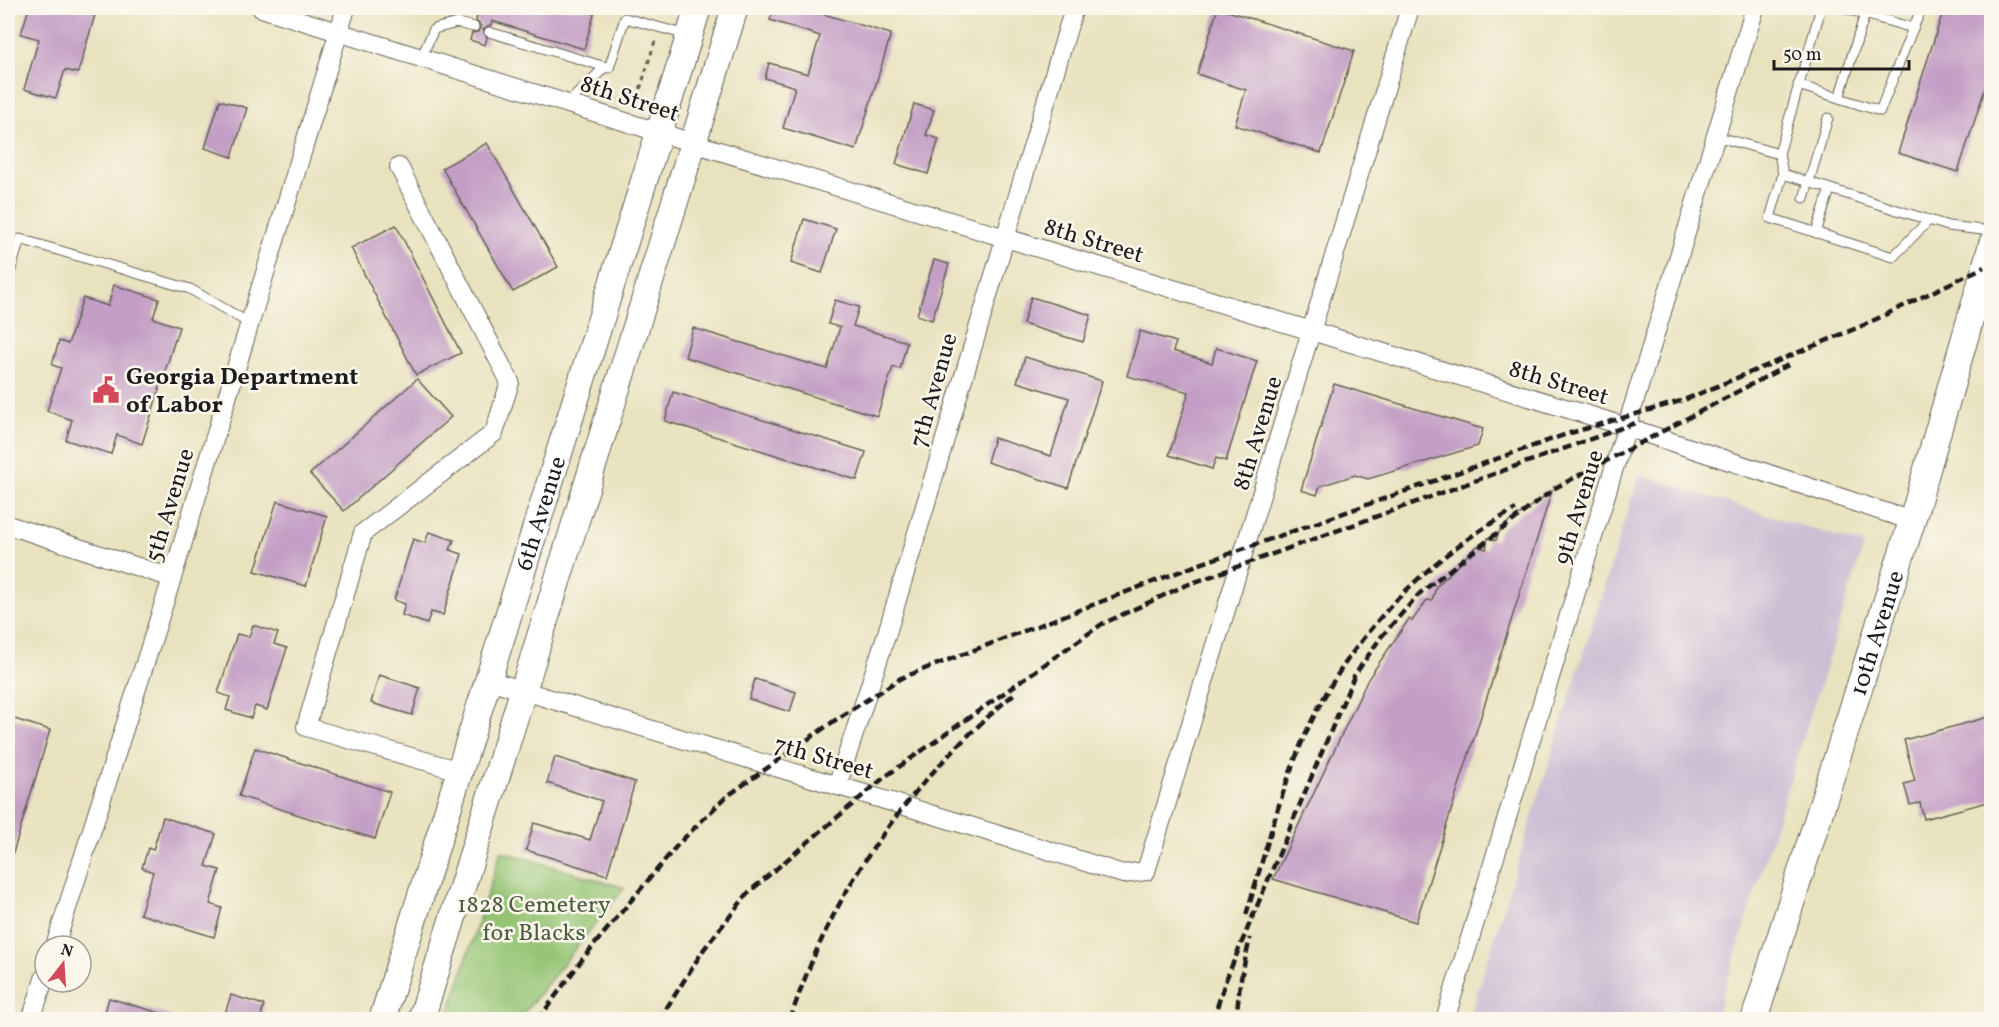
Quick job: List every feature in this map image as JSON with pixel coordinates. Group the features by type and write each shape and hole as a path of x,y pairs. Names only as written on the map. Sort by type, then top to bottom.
{"main road":[{"name":"6th Avenue","path":"382,1020 698,8"},
{"name":"6th Avenue","path":"421,1020 735,8"},
{"name":"10th Avenue","path":"1754,1020 1912,520 1992,244"}],"street":[{"name":"8th Street","path":"261,8 693,143 1626,427 1912,520"},
{"name":"5th Avenue","path":"59,934 172,578 346,8"},
{"name":"7th Avenue","path":"837,786 887,633 1003,237 1074,8"},
{"name":"8th Avenue","path":"1146,871 1313,333 1410,8"},
{"name":"9th Avenue","path":"1445,1020 1755,8"},
{"path":"399,167 510,382 494,434 363,533 306,726 460,771"},
{"path":"8,525 172,578"},
{"name":"7th Street","path":"489,680 1122,874 1146,871"},
{"path":"31,1020 39,994"}],"lane":[{"path":"1821,8 1779,154 1783,174 1770,218 1796,221 1816,233 1893,257 1929,220"},
{"path":"1843,8 1913,28"},
{"path":"1798,85 1835,99 1880,111 1922,8"},
{"path":"1835,99 1865,14"},
{"path":"489,32 609,68 625,18 689,36"},
{"path":"421,58 434,29 457,22 474,27"},
{"path":"568,103 605,67"},
{"path":"1803,198 1828,118"},
{"path":"1715,136 1779,154"},
{"path":"1783,174 1948,226 1992,231"},
{"path":"1816,233 1830,189"},
{"path":"8,279 20,239 190,289 249,323"}],"path":[{"path":"630,123 659,27"}],"shaded area":[{"path":"1639,475 1864,545 1715,1019 1469,1019"}],"green space":[{"name":"1828 Cemetery for Blacks","path":"501,851 624,888 519,1019 447,1019"}],"building":[{"path":"29,8 97,8 78,73 65,70 56,98 24,89 39,39 21,34"},
{"path":"460,8 596,8 584,49 492,21 491,25 483,30 487,38 485,45 470,40 472,33 478,32 481,26 476,21 477,16 460,11"},
{"path":"774,8 803,8 891,34 856,150 783,128 795,87 765,78 769,63 808,74 820,36 770,20"},
{"path":"1218,8 1354,51 1321,153 1235,125 1246,90 1197,74"},
{"path":"1944,8 1992,8 1992,67 1958,172 1898,153"},
{"path":"220,100 247,108 232,157 205,148"},
{"path":"914,104 934,110 926,135 939,139 928,174 896,164"},
{"path":"487,143 558,267 513,292 442,168"},
{"path":"804,219 836,229 822,273 791,263"},
{"path":"396,225 461,353 416,375 351,248"},
{"path":"934,260 949,264 932,320 917,315"},
{"name":"Georgia Department of Labor","path":"114,285 159,299 153,318 179,327 142,444 117,435 111,454 66,440 72,420 47,411 61,368 52,365 59,341 68,344 83,298 108,306"},
{"path":"1031,297 1091,315 1083,342 1023,324"},
{"path":"835,300 859,307 853,326 907,342 900,369 893,367 877,416 685,357 693,328 827,369 840,327 828,324"},
{"path":"1140,331 1176,342 1173,351 1212,363 1216,348 1257,361 1226,461 1216,458 1212,469 1169,455 1189,392 1127,376"},
{"path":"1025,357 1102,381 1068,488 987,462 994,438 1051,456 1069,398 1017,382"},
{"path":"417,379 451,417 344,511 310,474"},
{"path":"1334,384 1483,429 1478,446 1368,479 1355,475 1320,486 1317,495 1301,490"},
{"path":"673,392 866,452 857,480 665,421"},
{"path":"1552,491 1416,922 1273,879 1368,679 1409,619 1412,621 1427,600 1432,601 1436,587 1477,546 1486,549 1488,538 1496,540 1501,528"},
{"path":"277,501 327,516 306,586 255,571"},
{"path":"429,532 454,540 450,550 462,554 443,615 431,612 427,624 402,615 405,604 394,600 413,539 425,543"},
{"path":"253,625 278,633 274,644 287,648 267,710 255,706 251,718 226,710 230,697 218,693 237,634 249,637"},
{"path":"379,675 420,688 412,715 371,703"},
{"path":"755,679 796,692 790,712 749,699"},
{"path":"1992,716 1992,801 1924,819 1920,803 1910,805 1904,784 1915,781 1904,740"},
{"path":"8,717 50,730 10,863 8,863"},
{"path":"255,748 390,792 375,839 239,796"},
{"path":"555,757 635,782 607,875 526,850 534,823 590,840 602,801 547,783"},
{"path":"163,817 216,834 206,866 220,870 210,904 222,908 214,937 140,914 153,872 142,868 148,848 153,850"},
{"path":"231,995 264,1005 260,1020 223,1020"},
{"path":"109,998 170,1016 169,1020 103,1020"}],"railway":[{"path":"538,1020 584,957 680,842 726,797 834,721 901,678 1197,565 1567,434 1684,400 1864,325 1984,267"},
{"path":"1213,1020 1225,982 1354,676 1381,637 1420,593 1555,488 1790,364"},
{"path":"659,1020 704,949 749,892 886,776 1102,624 1184,586 1635,423"},
{"path":"1246,915 1294,762 1311,722 1331,685 1355,649 1412,585 1479,531 1516,509"},
{"path":"790,1020 808,971 829,925 852,881 879,840 908,801 941,764 1015,693"},
{"path":"1236,1020 1240,983 1250,938"}],"place":[{"name":"Georgia Department of Labor","path":"106,390"}]}
